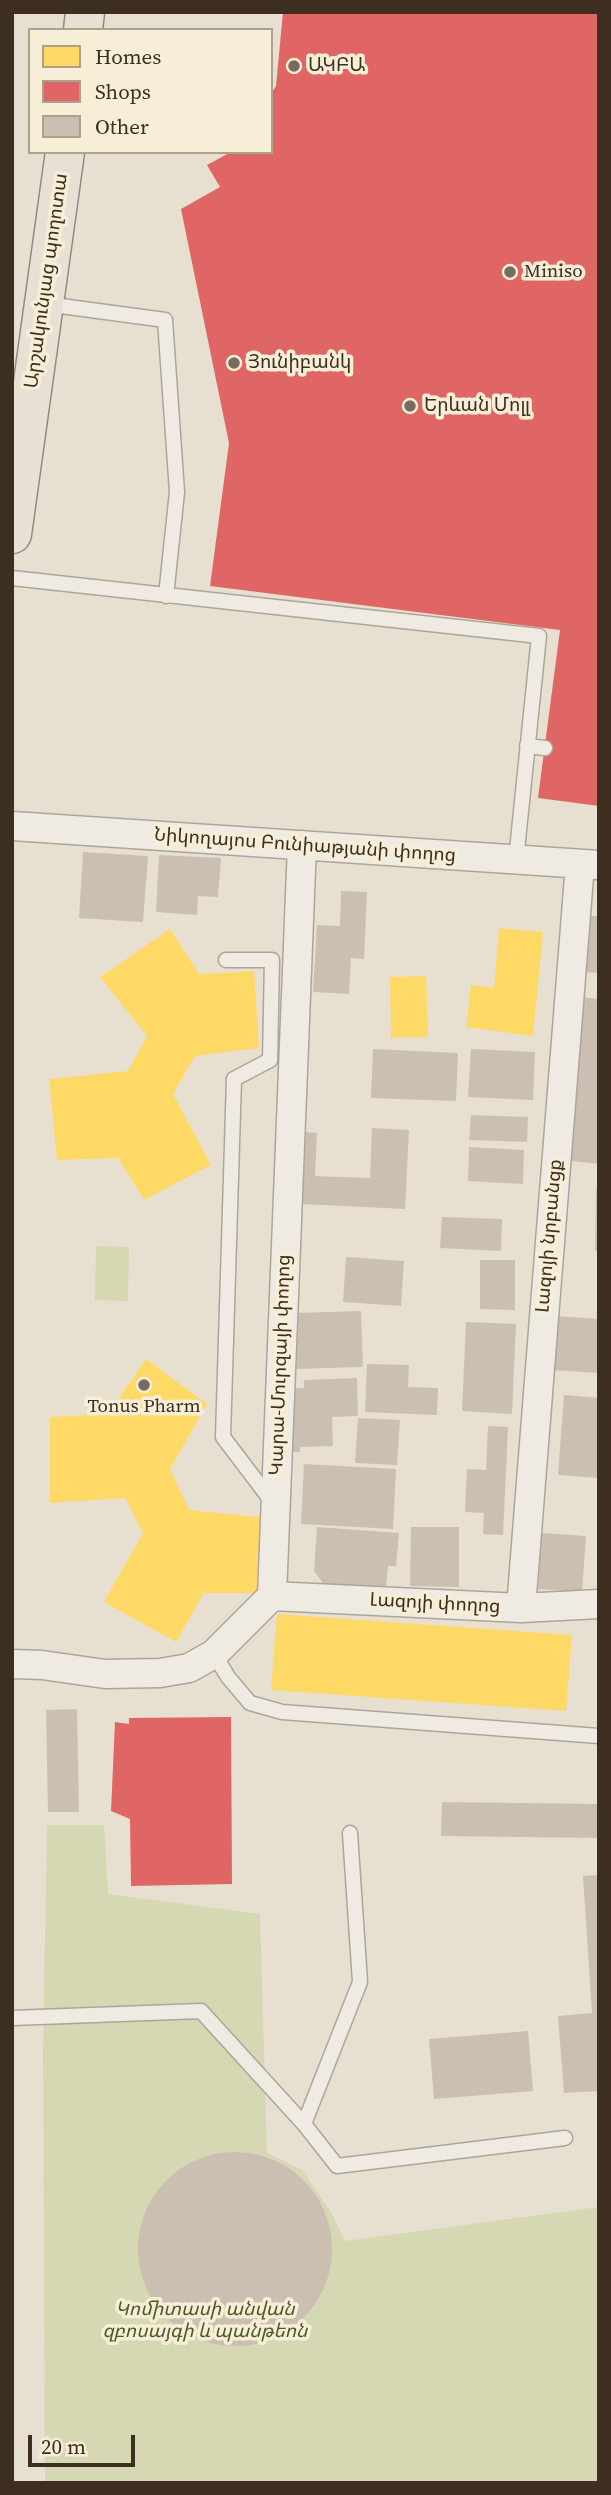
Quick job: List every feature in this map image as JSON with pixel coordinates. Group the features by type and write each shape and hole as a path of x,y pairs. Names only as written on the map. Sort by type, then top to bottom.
{"main road":[{"name":"Արշակունյաց պողոտա","path":"12,534 65,154"}],"street":[{"name":"Նիկողայոս Բունիաթյանի փողոց","path":"12,826 590,864"},
{"name":"Կարա-Մուրզայի փողոց","path":"272,1596 302,845"},
{"name":"Լազոյի նրբանցք","path":"521,1608 590,864"},
{"name":"Լազոյի փողոց","path":"272,1596 521,1608 599,1604"},
{"path":"12,1664 41,1665 104,1674 160,1673 189,1668 214,1654 272,1596"}],"lane":[{"path":"44,304 165,320 177,492 166,596"},
{"path":"12,578 539,636 516,860"},
{"path":"527,746 545,748"},
{"path":"226,960 272,960 270,1060 234,1079 223,1437 275,1507"},
{"path":"214,1654 228,1677 250,1703 282,1712 599,1736"},
{"path":"304,2124 360,1982 350,1833"},
{"path":"12,2018 201,2011 304,2124 337,2166 565,2138"}],"green space":[{"path":"96,1246 129,1247 128,1301 95,1300"},
{"name":"Կոմիտասի անվան զբոսայգի և պանթեոն","path":"47,1825 104,1825 108,1894 260,1914 267,2153 302,2170 331,2212 345,2241 599,2207 599,2483 45,2483 43,2051"}],"building: Homes":[{"path":"499,928 543,932 533,1036 466,1027 471,985 494,988"},
{"path":"170,929 199,974 254,971 259,1048 195,1056 173,1094 211,1165 144,1200 118,1158 57,1160 49,1079 128,1071 147,1036 100,977"},
{"path":"426,976 428,1037 391,1038 390,977"},
{"path":"146,1359 207,1404 170,1469 189,1510 269,1518 258,1593 204,1593 176,1642 104,1602 143,1533 125,1498 50,1503 50,1417 108,1414"},
{"path":"277,1614 572,1635 566,1711 271,1690"}],"building: Shops":[{"name":"Երևան Մոլլ","path":"283,12 599,12 599,806 538,798 560,630 210,586 229,443 181,209 220,187 207,165 227,154 273,154 273,91 276,86"},
{"path":"231,1717 232,1884 131,1886 130,1819 111,1811 115,1722 129,1724 129,1718"}],"building: Other":[{"path":"83,852 148,856 143,922 79,918"},
{"path":"159,855 221,858 218,897 198,896 197,915 156,912"},
{"path":"341,891 367,892 364,959 351,958 349,994 313,992 317,925 340,926"},
{"path":"586,916 599,916 599,973 583,972"},
{"path":"579,997 599,999 599,1164 571,1161 575,1106 571,1105"},
{"path":"373,1049 458,1053 456,1101 371,1098"},
{"path":"471,1049 535,1052 533,1100 468,1097"},
{"path":"471,1115 528,1117 527,1142 469,1140"},
{"path":"372,1128 409,1130 405,1209 301,1204 305,1132 317,1133 315,1176 370,1178"},
{"path":"469,1147 524,1150 523,1184 468,1181"},
{"path":"596,1189 599,1189 599,1251 595,1251"},
{"path":"442,1217 502,1219 501,1251 440,1248"},
{"path":"346,1257 404,1261 401,1306 343,1302"},
{"path":"480,1260 515,1260 515,1310 480,1309"},
{"path":"361,1311 363,1367 295,1369 294,1313"},
{"path":"555,1316 599,1319 599,1373 551,1370"},
{"path":"466,1322 516,1324 512,1414 462,1411"},
{"path":"367,1364 409,1365 408,1387 438,1388 437,1415 365,1412"},
{"path":"357,1378 358,1416 332,1417 333,1446 300,1447 300,1452 282,1452 281,1389 304,1388 304,1380"},
{"path":"564,1395 599,1398 599,1478 558,1475"},
{"path":"358,1418 400,1420 397,1465 355,1463"},
{"path":"488,1426 508,1427 503,1535 483,1534 484,1513 465,1512 467,1469 486,1470"},
{"path":"304,1464 396,1469 393,1529 301,1524"},
{"path":"317,1527 399,1533 396,1566 388,1566 385,1597 330,1593 314,1571"},
{"path":"411,1527 459,1527 459,1587 410,1586"},
{"path":"542,1533 586,1536 582,1592 538,1589"},
{"path":"77,1709 79,1812 48,1812 46,1710"},
{"path":"442,1802 599,1804 599,1838 441,1836"},
{"path":"599,1875 599,2091 564,2093 558,2016 592,2013 583,1876"},
{"path":"528,2031 533,2091 434,2099 429,2039"},
{"path":"235,2152 272,2160 289,2168 303,2181 316,2195 324,2212 332,2249 324,2286 316,2303 303,2317 289,2330 272,2338 235,2346 198,2338 181,2330 167,2317 154,2303 146,2286 138,2249 146,2212 154,2195 167,2181 181,2168 198,2160"}],"place":[{"name":"ԱԿԲԱ","path":"294,66"},
{"name":"Miniso","path":"510,272"},
{"name":"Յունիբանկ","path":"234,363"},
{"name":"Երևան Մոլլ","path":"410,406"},
{"name":"Tonus Pharm","path":"144,1385"}]}
